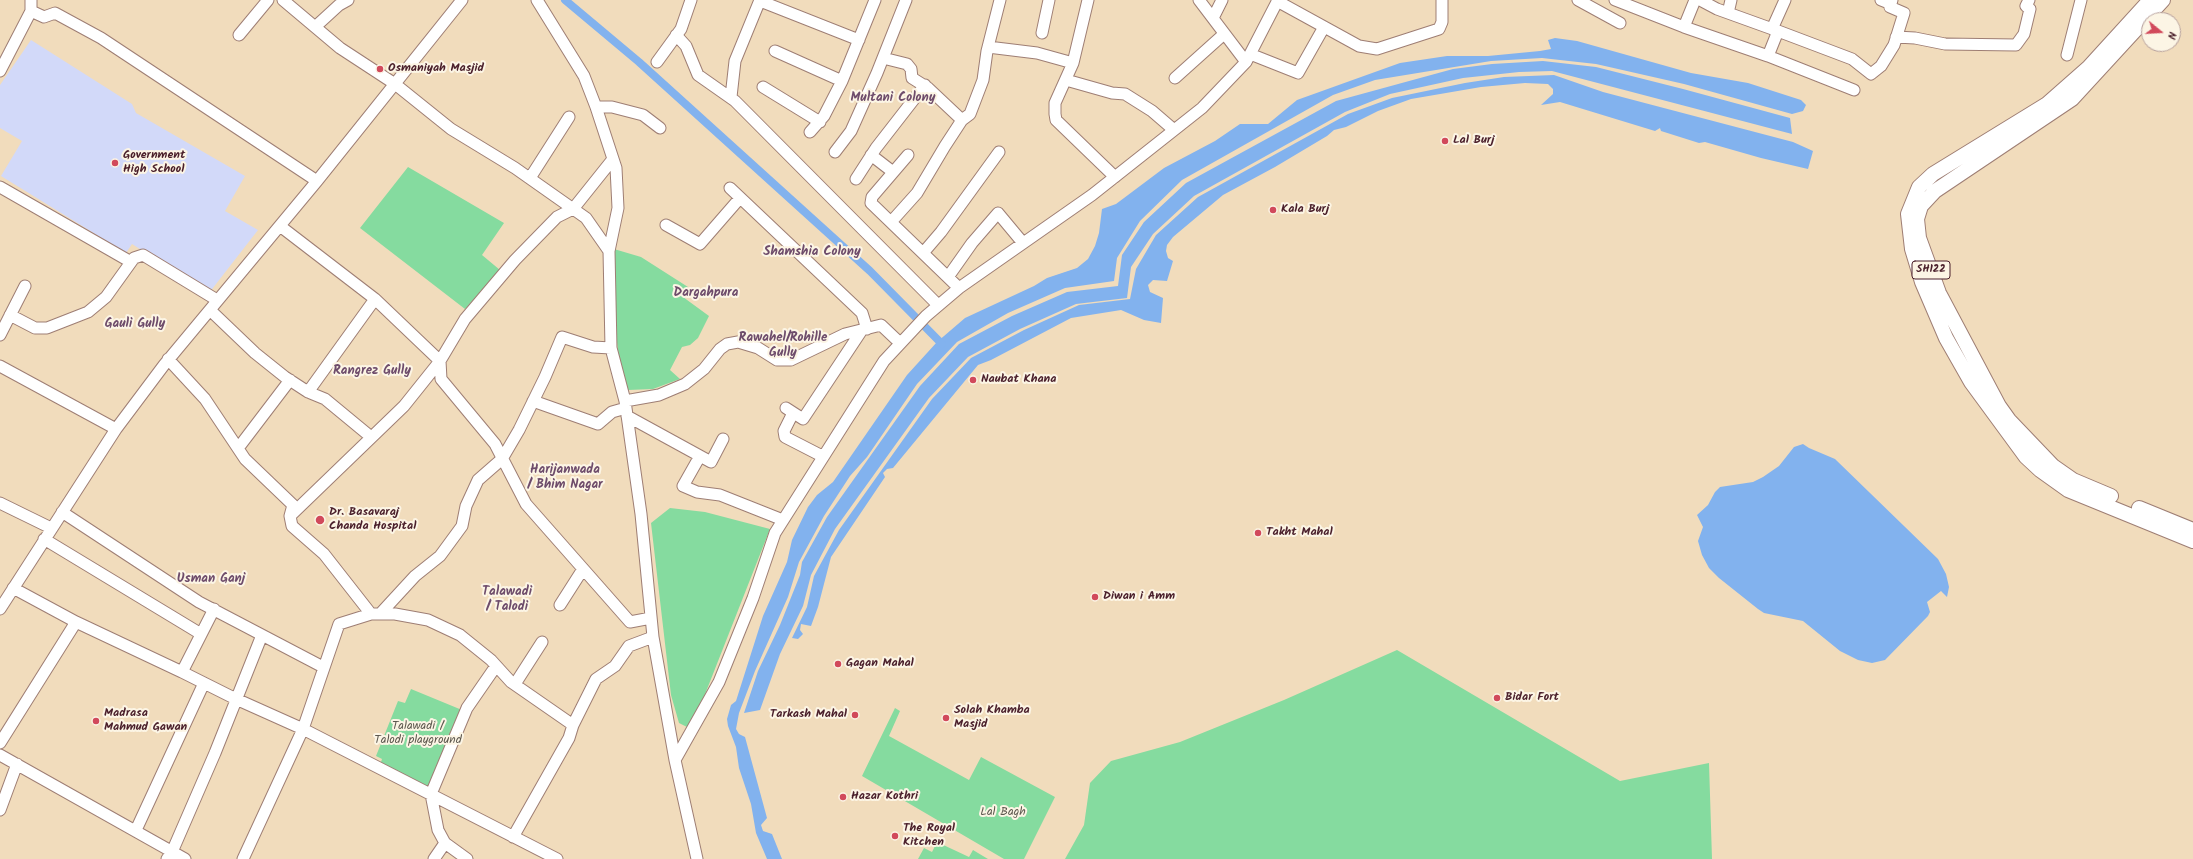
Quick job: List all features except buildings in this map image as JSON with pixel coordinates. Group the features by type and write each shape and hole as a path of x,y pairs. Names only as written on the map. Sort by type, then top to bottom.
{"main road":[{"path":"2150,0 2089,67 2047,104 1934,174 1919,187 1908,214 1912,249 1928,280 1946,338 1971,382 2026,457 2040,470 2068,490 2193,541"},
{"name":"SH122","path":"2163,0 2072,99 1935,191 1921,206 1917,219 1919,238 1928,280 1939,293 1999,406 2009,420 2054,466 2073,480 2193,530"}],"street":[{"path":"239,35 268,0"},
{"path":"283,0 340,48 395,84 451,129 530,178 586,218 609,251"},
{"path":"315,27 348,0"},
{"path":"0,609 116,429 168,360 317,181 462,0"},
{"path":"537,0 584,76 616,168 618,208 609,251 611,348 626,408 641,514 653,637 674,760 697,859"},
{"path":"657,62 681,29 691,0"},
{"path":"810,132 820,122 842,81 875,0"},
{"path":"836,152 851,131 883,58 906,0"},
{"path":"891,222 918,193 962,120 970,114 977,99 1000,0"},
{"path":"1042,33 1049,0"},
{"path":"1088,0 1073,63 1055,103 1054,110 1056,120 1115,177"},
{"path":"1199,0 1224,34 1248,58 1298,73 1324,26"},
{"path":"1213,18 1222,0"},
{"path":"674,760 719,682 753,598 775,533 822,456 884,361 926,316 959,288 1115,177 1202,108 1248,58 1278,0 1359,46 1377,49 1439,29 1442,22 1442,0"},
{"path":"1578,0 1620,23"},
{"path":"1615,0 1684,27 1768,56 1854,90"},
{"path":"1684,27 1695,0"},
{"path":"1700,0 1728,13 1852,59 1871,74 1881,66 1894,45 1904,13 1890,7 1888,1"},
{"path":"1728,13 1731,0"},
{"path":"1768,56 1785,0"},
{"path":"1896,37 1915,38 1945,44 2016,45 2024,34 2030,9 2026,6 2029,0"},
{"path":"2067,55 2081,0"},
{"path":"731,97 735,62 760,1 859,40"},
{"path":"0,71 30,3 44,17 55,12 101,38 317,181"},
{"path":"1175,78 1224,34"},
{"path":"676,35 686,46 698,75 731,97 938,305"},
{"path":"988,47 1038,53 1073,63"},
{"path":"775,51 842,81"},
{"path":"883,58 907,64 911,69 912,78 925,85 962,120"},
{"path":"1066,80 1112,93 1125,94 1152,111 1174,130"},
{"path":"856,178 872,154 925,85"},
{"path":"763,87 820,122"},
{"path":"596,107 612,107 643,115 660,128"},
{"path":"530,178 569,117"},
{"path":"923,253 941,232 999,152"},
{"path":"872,154 893,172"},
{"path":"908,155 871,200 871,203 959,288"},
{"path":"290,516 404,406 440,361 465,319 515,260 557,217 573,209 613,159"},
{"path":"730,188 862,313 864,329 803,419 790,411 784,432 785,437 822,456"},
{"path":"1,189 131,262"},
{"path":"666,225 700,244 740,198"},
{"path":"948,277 972,244 998,213 1023,243"},
{"path":"280,226 375,299 440,361 441,379 494,444 526,504 630,622 651,618"},
{"path":"10,315 35,328 47,328 88,312 106,296 134,258 143,255 218,300"},
{"path":"0,335 25,286"},
{"path":"308,392 375,299"},
{"path":"210,310 255,354 308,392 325,399 371,437"},
{"path":"534,401 598,424 612,412 626,408 685,384 704,369 720,349 727,344 738,342 758,348 777,360 791,360 845,334 881,325 902,341"},
{"path":"375,614 415,576 440,556 462,526 466,506 478,480 502,459 534,401 562,337 593,346 611,348"},
{"path":"168,360 205,399 246,459 293,505 290,516 292,526 324,554 375,614"},
{"path":"0,366 116,429"},
{"path":"239,447 290,380"},
{"path":"626,408 711,462 723,439"},
{"path":"700,456 683,486 697,492 720,495 783,520"},
{"path":"0,503 51,528"},
{"path":"62,512 214,609 323,667"},
{"path":"44,539 201,634"},
{"path":"560,605 583,569"},
{"path":"13,588 76,622 303,730 557,859"},
{"path":"182,672 214,609"},
{"path":"243,859 303,730 323,667 339,624 375,614 395,614 428,620 460,635 515,684 573,725"},
{"path":"0,743 76,622"},
{"path":"170,856 215,753 262,635"},
{"path":"513,837 569,738 573,725 596,679 615,666 629,646 653,637"},
{"path":"515,684 542,642"},
{"path":"467,859 444,843 438,830 431,794 467,708 496,666"},
{"path":"136,830 204,683"},
{"path":"0,755 136,830 170,856 185,859"},
{"path":"0,810 17,764"},
{"path":"434,859 444,843"}],"shaded area":[{"name":"Government High School","path":"31,40 132,104 136,113 245,176 225,211 258,230 209,293 132,244 126,253 1,176 22,141 0,128 0,85"}],"green space":[{"path":"408,167 504,223 482,255 500,270 465,309 360,228"},
{"path":"614,249 641,257 688,287 683,297 709,316 698,338 690,345 682,347 670,370 680,379 653,389 628,390 619,358 614,319"},
{"path":"670,508 705,512 770,529 700,707 687,727 679,723 671,695 651,523"},
{"path":"1397,650 1620,781 1709,763 1712,859 1065,859 1084,825 1090,783 1111,761 1180,742 1284,700"},
{"name":"Talawadi / Talodi playground","path":"411,689 462,710 428,787 380,765 382,759 376,756 398,701 405,703"},
{"name":"Lal Bagh","path":"895,708 900,711 889,736 969,780 981,757 1055,797 1024,859 1004,859 862,776"},
{"path":"937,842 969,857 973,850 988,859 918,859 924,848 932,852"}],"water":[{"path":"1555,38 1577,41 1691,73 1748,83 1801,100 1806,105 1803,111 1792,114 1684,84 1596,64 1542,58 1491,61 1375,80 1333,95 1182,180 1140,221 1117,258 1114,281 1065,288 1008,313 957,342 917,384 867,457 850,476 824,516 799,562 788,597 755,671 739,713 736,729 739,734 745,737 767,818 761,825 763,831 772,834 782,859 767,859 756,833 751,804 739,768 736,747 728,726 727,719 731,705 736,701 763,616 787,562 792,540 808,507 817,495 833,482 907,375 937,342 965,318 1034,286 1047,278 1077,268 1088,259 1095,246 1099,233 1102,209 1116,204 1164,168 1215,141 1240,124 1268,124 1297,100 1400,63 1447,56 1488,56 1540,51 1551,49 1548,40"},
{"path":"1543,61 1596,67 1790,118 1792,134 1552,71 1519,72 1463,78 1390,94 1345,112 1194,196 1153,234 1131,267 1127,298 1076,304 1020,329 968,357 929,398 835,529 811,575 803,606 780,654 760,710 744,713 758,671 780,625 800,575 802,562 827,517 920,386 959,344 1012,316 1067,292 1118,286 1122,255 1144,222 1186,183 1336,101 1453,69 1492,64"},
{"path":"1554,75 1603,92 1793,142 1813,151 1808,169 1761,158 1705,142 1699,143 1661,131 1660,128 1655,131 1560,102 1541,105 1553,94 1553,89 1548,84 1525,83 1481,87 1411,99 1378,111 1346,127 1334,130 1327,136 1275,167 1223,195 1173,237 1167,245 1166,251 1168,258 1173,261 1167,281 1153,280 1148,285 1150,292 1163,298 1161,323 1144,320 1121,310 1071,318 991,360 978,365 893,468 887,469 883,473 885,477 831,557 818,607 811,626 801,624 800,630 803,634 798,639 792,638 807,607 814,576 839,530 932,399 971,358 1024,330 1079,305 1130,299 1136,269 1156,235 1198,197 1348,114 1392,98 1465,83 1504,77"},
{"path":"1803,444 1835,459 1938,559 1946,574 1949,587 1947,597 1941,591 1927,602 1930,612 1928,616 1885,660 1872,663 1858,660 1840,651 1803,621 1764,613 1719,578 1709,568 1702,555 1698,541 1703,527 1697,515 1708,505 1715,492 1720,487 1753,482 1763,477 1779,466 1794,447"}],"waterway":[{"path":"565,0 639,62 870,271 942,344"}],"place":[{"name":"Osmaniyah Masjid","path":"380,69"},
{"name":"Lal Burj","path":"1445,141"},
{"name":"Government High School","path":"115,163"},
{"name":"Kala Burj","path":"1273,210"},
{"name":"Naubat Khana","path":"973,380"},
{"name":"Dr. Basavaraj Chanda Hospital","path":"320,520"},
{"name":"Takht Mahal","path":"1258,533"},
{"name":"Diwan i Amm","path":"1095,597"},
{"name":"Gagan Mahal","path":"838,664"},
{"name":"Bidar Fort","path":"1497,698"},
{"name":"Tarkash Mahal","path":"855,715"},
{"name":"Solah Khamba Masjid","path":"946,718"},
{"name":"Madrasa Mahmud Gawan","path":"96,721"},
{"name":"Hazar Kothri","path":"843,797"},
{"name":"The Royal Kitchen","path":"895,836"}],"district":[{"name":"Multani Colony","path":"893,99"},
{"name":"Shamshia Colony","path":"812,253"},
{"name":"Dargahpura","path":"706,294"},
{"name":"Gauli Gully","path":"135,325"},
{"name":"Rawahel/Rohille Gully","path":"783,346"},
{"name":"Rangrez Gully","path":"372,372"},
{"name":"Harijanwada / Bhim Nagar","path":"565,478"},
{"name":"Usman Ganj","path":"211,580"},
{"name":"Talawadi / Talodi","path":"507,600"}]}
